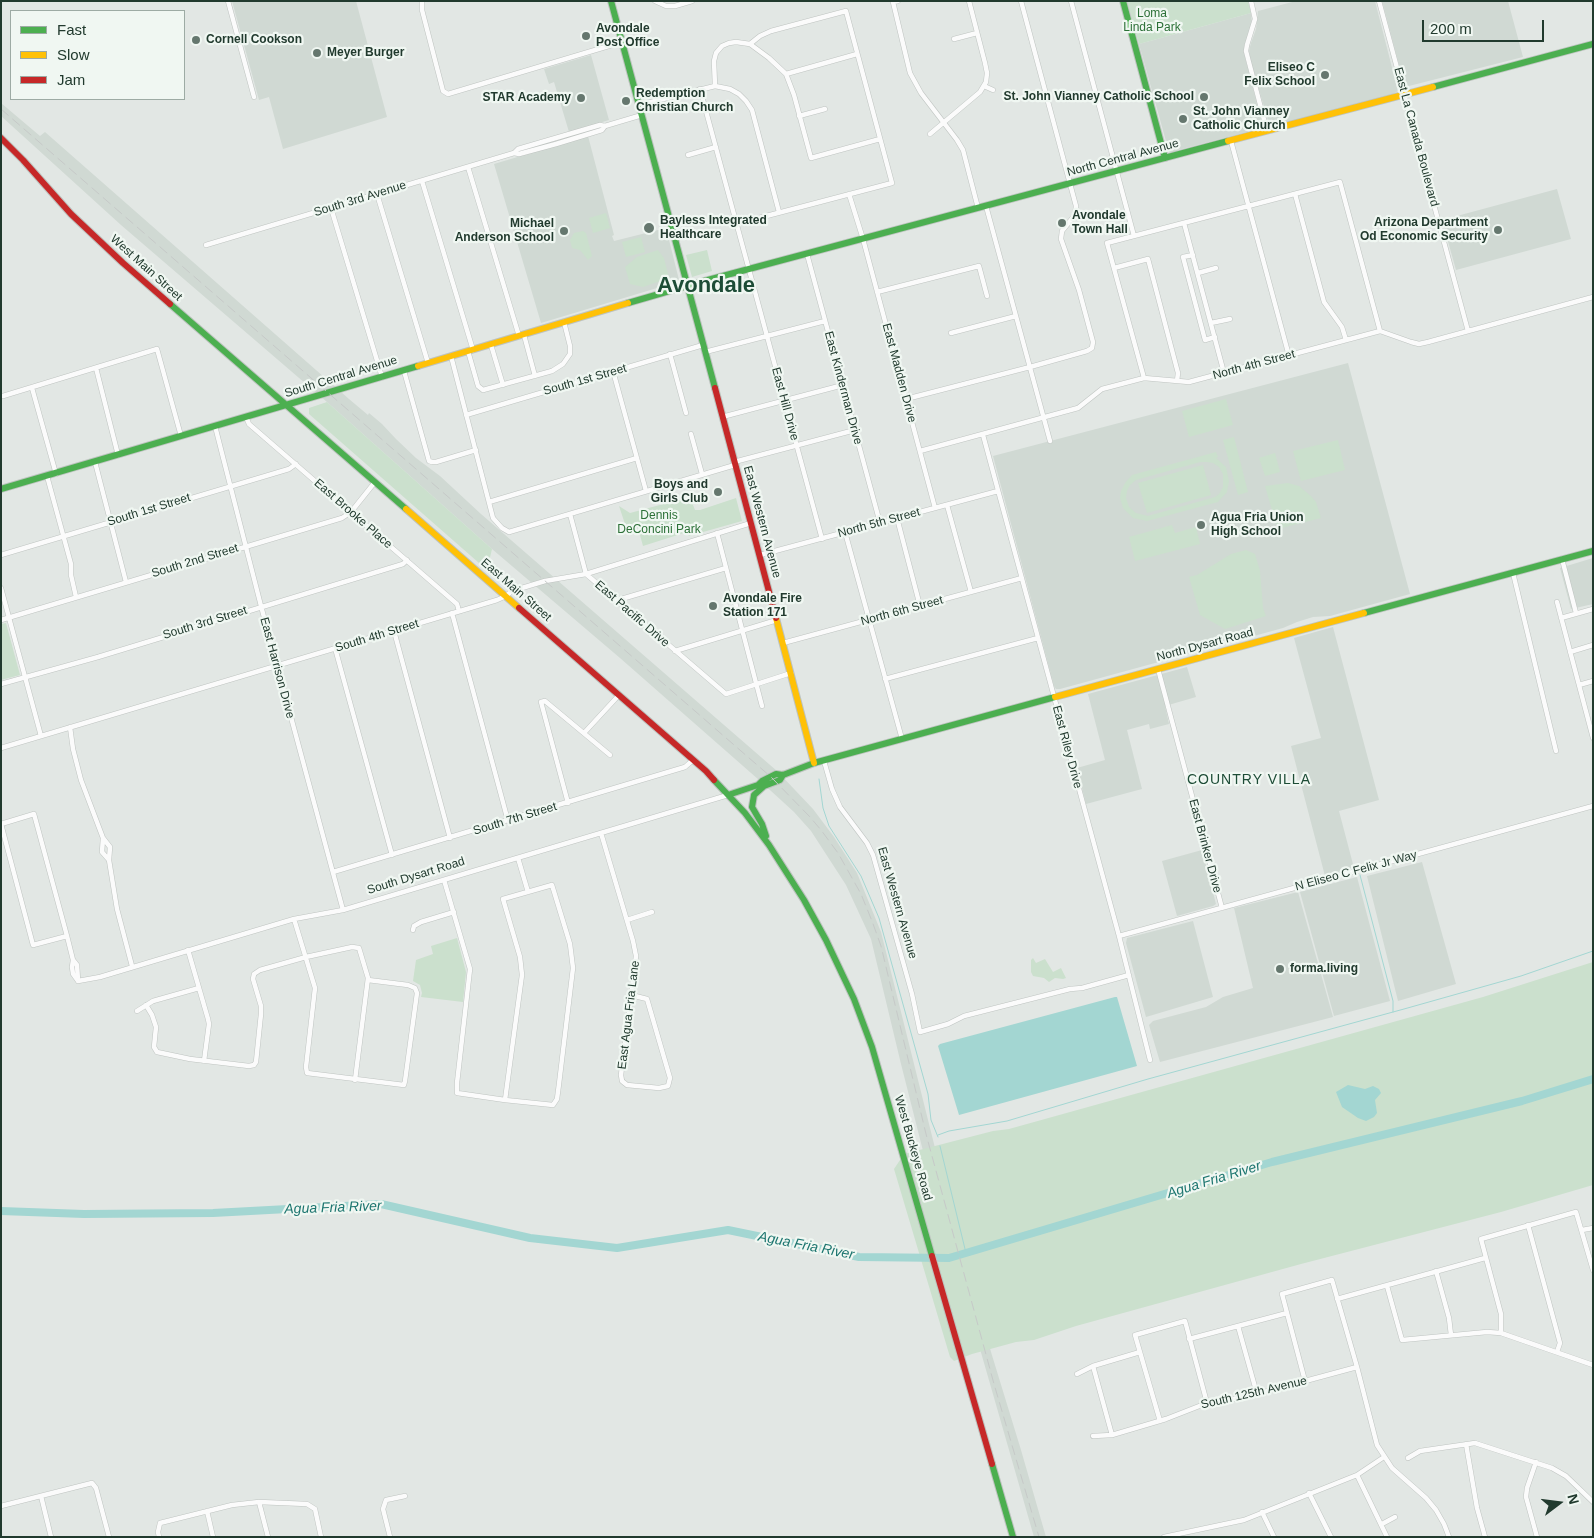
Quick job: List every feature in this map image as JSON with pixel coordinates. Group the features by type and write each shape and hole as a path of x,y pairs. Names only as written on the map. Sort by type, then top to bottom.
{"main road":[{"path":"612,1 622,42"},
{"path":"1123,1 1165,158"},
{"name":"East Western Avenue","path":"622,42 814,763"},
{"name":"North Central Avenue","path":"688,286 1593,44"},
{"name":"West Main Street","path":"2,138 71,214 103,246 286,406"},
{"name":"South Central Avenue","path":"1,489 688,286"},
{"name":"East Main Street","path":"286,406 693,760 728,795"},
{"name":"North Dysart Road","path":"824,760 1593,551"},
{"name":"South Dysart Road","path":"728,795 780,780 783,775 824,760"},
{"path":"761,786 752,799 752,807 762,824 769,845"},
{"name":"West Buckeye Road","path":"728,795 769,845 816,921 854,1000 877,1063 904,1154 1012,1537"}],"street":[{"path":"228,1 254,97"},
{"path":"422,1 422,10 443,91 448,94 622,42"},
{"path":"655,1 666,6 675,6 692,1"},
{"path":"930,134 980,92 984,86 986,69 969,1"},
{"path":"906,399 1030,367 1092,348 1093,342 1079,290 1061,238 1062,231 1074,218 1077,208 1021,1"},
{"path":"1071,1 1134,236"},
{"path":"1252,1 1255,19 1246,51 1267,131"},
{"name":"East La Canada Boulevard","path":"1379,1 1468,331"},
{"path":"895,2 910,73 921,93 963,150 978,208"},
{"path":"736,224 892,183 846,11 771,31 760,36 750,44"},
{"path":"954,39 977,33"},
{"path":"715,86 714,61 716,53 722,46 736,42 750,44 786,74 811,158 880,139"},
{"path":"709,49 716,53"},
{"path":"786,74 857,54"},
{"path":"640,105 715,86 735,91 743,97 749,105 779,212"},
{"path":"984,86 993,90"},
{"name":"East Hill Drive","path":"700,89 822,539"},
{"path":"800,116 825,109"},
{"name":"South 3rd Avenue","path":"206,245 514,153 519,154 563,142 602,130 605,126 642,115"},
{"path":"1231,141 1289,356"},
{"path":"688,155 716,147"},
{"path":"468,167 535,376"},
{"path":"422,181 479,388 486,390 535,376 563,364 569,358 570,346 564,322"},
{"path":"1144,378 1107,243 1340,182 1380,331 1419,344 1593,297"},
{"path":"377,194 428,363"},
{"name":"East Madden Drive","path":"849,194 863,239 935,508"},
{"path":"1295,194 1324,302 1342,327 1346,340"},
{"path":"986,206 1050,441"},
{"path":"331,208 382,377"},
{"path":"1184,223 1224,373"},
{"name":"East Kinderman Drive","path":"807,254 880,523"},
{"path":"1193,255 1183,257 1205,340 1215,338"},
{"path":"1114,268 1148,259 1178,373 1177,381"},
{"path":"877,292 979,266 987,296"},
{"path":"1198,273 1216,268"},
{"path":"951,333 1016,316"},
{"path":"1211,323 1230,319"},
{"path":"705,352 825,321"},
{"name":"North 4th Street","path":"920,452 1078,408 1102,389 1144,378 1189,382 1380,331"},
{"path":"491,345 503,385"},
{"name":"South 1st Street","path":"466,415 703,345"},
{"path":"3,396 156,349 181,436"},
{"path":"670,354 686,413"},
{"path":"451,356 494,518 502,528 509,532 796,445 855,430"},
{"path":"96,368 118,455"},
{"path":"404,371 427,458 432,462 476,450"},
{"path":"613,371 646,491"},
{"path":"722,417 843,385"},
{"path":"32,388 56,474"},
{"name":"East Brooke Place","path":"246,417 249,424 457,604 459,611"},
{"name":"East Harrison Drive","path":"215,426 261,606 343,910"},
{"path":"692,434 702,474"},
{"name":"East Riley Drive","path":"983,434 1119,936 1150,1060"},
{"path":"490,502 637,458"},
{"path":"95,462 126,582"},
{"name":"South 1st Street","path":"1,555 289,469 296,464"},
{"path":"47,476 71,564 71,575 76,597"},
{"name":"South 2nd Street","path":"1,620 342,518 351,512 375,482"},
{"name":"North 5th Street","path":"760,555 998,491"},
{"path":"947,505 971,592"},
{"name":"East Pacific Drive","path":"570,514 586,574 726,694 757,684"},
{"path":"897,518 920,606"},
{"name":"South 4th Street","path":"1,748 394,631 506,596 512,591 545,581 586,574 751,523"},
{"path":"845,532 902,739"},
{"path":"717,534 762,706"},
{"name":"South 3rd Street","path":"1,684 98,657 403,564 407,560"},
{"path":"1562,560 1576,613"},
{"path":"618,600 726,568"},
{"path":"1512,573 1556,751"},
{"name":"North 6th Street","path":"783,643 1022,578"},
{"path":"1,588 41,736"},
{"path":"1557,602 1579,685 1590,717 1593,738"},
{"path":"1561,618 1593,609"},
{"path":"452,613 508,821"},
{"path":"676,651 777,620"},
{"path":"394,631 450,838"},
{"path":"885,679 1038,638"},
{"path":"1570,652 1593,645"},
{"path":"335,648 392,855"},
{"name":"East Brinker Drive","path":"1158,669 1222,908"},
{"path":"757,684 791,673"},
{"path":"1579,685 1593,681"},
{"path":"584,733 619,695"},
{"path":"568,803 541,702 545,701 610,755"},
{"path":"70,727 73,749 82,780 103,838 110,847 109,860 118,918 132,966"},
{"name":"South 7th Street","path":"333,872 687,767 693,760"},
{"name":"East Western Avenue","path":"824,760 832,789 840,807 873,854 912,994 920,1032 948,1024 964,1016 1129,976"},
{"name":"South Dysart Road","path":"67,936 73,960 73,974 78,981 100,977 294,919 343,910 728,795"},
{"name":"N Eliseo C Felix Jr Way","path":"1119,936 1593,806"},
{"path":"34,814 67,936 33,945 1,824 34,814"},
{"name":"East Agua Fria Lane","path":"601,833 636,956 631,995 621,1075 622,1081 627,1085 661,1088 668,1086 670,1078 647,999 631,995"},
{"path":"103,838 102,852 109,860"},
{"path":"518,858 528,892"},
{"path":"444,880 470,969 457,1093 505,1100 554,1104 557,1099 573,968 570,944 552,885 504,899 520,957 522,974 505,1100"},
{"path":"413,930 414,926 421,922 454,912"},
{"path":"627,920 652,912"},
{"path":"294,919 315,988 306,1067 307,1073 404,1085 417,993 415,987 368,980"},
{"path":"146,1005 156,1027 155,1050 157,1052 190,1059 249,1066 256,1062 261,1014 261,1006 253,979 254,974 260,970 306,957 352,946 359,948 362,953 368,980 355,1080"},
{"path":"188,950 209,1024 204,1061"},
{"path":"137,1010 153,1001 199,988"},
{"path":"1501,1333 1501,1314 1481,1239 1576,1212 1593,1270"},
{"path":"1528,1225 1560,1343 1557,1352"},
{"path":"1582,1230 1593,1228"},
{"path":"1337,1299 1485,1258"},
{"path":"1436,1271 1449,1318 1451,1335"},
{"path":"1305,1381 1282,1294 1332,1280 1377,1445 1392,1468 1426,1498 1436,1510 1449,1537"},
{"path":"1387,1286 1402,1340 1488,1332 1501,1333 1593,1365"},
{"path":"1189,1339 1287,1313"},
{"path":"1160,1421 1135,1335 1185,1321 1207,1403"},
{"path":"1238,1326 1257,1394"},
{"path":"1077,1374 1093,1366 1140,1352"},
{"path":"1093,1366 1112,1435"},
{"name":"South 125th Avenue","path":"1093,1436 1112,1435 1160,1421 1207,1403 1257,1394 1357,1367"},
{"path":"1408,1458 1420,1451 1475,1443 1552,1468 1566,1476 1593,1502"},
{"path":"1466,1444 1484,1537"},
{"path":"1164,1537 1244,1520 1357,1475 1384,1457"},
{"path":"1536,1462 1527,1488 1526,1497 1537,1537"},
{"path":"1357,1475 1387,1537"},
{"path":"1,1506 93,1483 109,1537"},
{"path":"1309,1493 1331,1537"},
{"path":"41,1496 51,1537"},
{"path":"390,1537 383,1509 386,1500 405,1496"},
{"path":"260,1502 268,1537"},
{"path":"159,1537 160,1523 232,1505 260,1502 307,1504 315,1509 322,1537"},
{"path":"207,1511 213,1537"},
{"path":"1262,1512 1274,1537"},
{"path":"1382,1524 1395,1517"},
{"path":"1194,1530 1195,1537"}],"shaded area":[{"path":"232,1 356,1 387,117 283,149 269,97 259,100"},
{"name":"Eliseo C Felix School","path":"1296,1 1375,1 1398,91 1393,94 1273,126 1269,124 1249,51 1256,29 1258,11"},
{"path":"1382,1 1508,1 1523,57 1405,87"},
{"name":"St. John Vianney Catholic School","path":"1251,13 1252,25 1244,47 1262,128 1178,150 1175,153 1169,152 1139,44"},
{"name":"STAR Academy","path":"591,55 609,120 569,132 554,82 549,84 544,69"},
{"path":"1,103 40,136 45,132 349,399 382,424 416,458 440,476 481,514 777,771 813,809 834,837 857,873 881,932 934,1144 991,1352 1046,1537 1034,1537 922,1147 871,939 846,885 811,831 794,812 759,780 492,549 327,402 121,225 1,116"},
{"name":"Michael Anderson School","path":"588,136 614,241 666,228 679,280 541,323 494,164"},
{"path":"1557,189 1571,239 1456,270 1442,220"},
{"name":"Agua Fria Union High School","path":"1348,363 1410,594 1330,616 1313,617 1283,628 1056,689 993,456"},
{"path":"1593,558 1593,604 1571,609 1560,568"},
{"path":"1333,627 1379,800 1339,811 1354,868 1325,876 1291,746 1321,738 1294,638"},
{"path":"1187,667 1196,697 1165,706 1169,724 1150,729 1149,724 1127,730 1142,789 1086,804 1077,768 1105,760 1088,694"},
{"path":"1202,850 1216,904 1177,916 1162,861"},
{"path":"1422,862 1456,984 1398,1001 1367,876"},
{"path":"1357,877 1390,1001 1334,1016 1300,892"},
{"path":"1298,892 1333,1017 1160,1062 1149,1025 1153,1021 1206,1007 1223,997 1253,988 1234,908"},
{"path":"1193,921 1213,997 1146,1017 1126,943 1127,938"}],"green space":[{"name":"Loma Linda Park","path":"1127,1 1248,1 1251,13 1139,44"},
{"path":"606,213 610,228 593,233 589,218"},
{"path":"583,231 586,233 592,256 588,260 580,250 572,248 570,240 574,233"},
{"path":"641,237 645,252 626,257 622,242"},
{"path":"658,250 664,258 668,274 666,279 643,287 630,284 625,267 637,257"},
{"path":"707,250 712,271 692,277 686,255"},
{"path":"1226,399 1233,425 1189,437 1182,411"},
{"path":"327,402 492,549 487,570 309,414 309,408"},
{"path":"1234,437 1248,492 1238,495 1223,440"},
{"path":"1338,440 1345,470 1301,481 1293,451"},
{"path":"1216,452 1218,457 1216,458 1226,467 1229,481 1227,492 1218,502 1147,521 1133,518 1123,508 1120,498 1121,491 1132,475","holes":["1200,462 1207,462 1219,467 1223,474 1223,487 1215,497 1148,516 1136,513 1129,507 1126,498 1127,491 1136,480"]},
{"path":"1275,453 1280,472 1265,476 1259,458"},
{"path":"1203,465 1211,495 1147,513 1138,483"},
{"path":"1288,483 1299,486 1311,496 1316,502 1321,518 1282,528 1276,524 1265,486"},
{"name":"Dennis DeConcini Park","path":"736,498 742,521 689,536 687,532 643,546 638,528 627,530 619,506 630,513 682,499 691,500 695,510 700,510"},
{"path":"1172,525 1175,533 1196,527 1200,544 1135,561 1129,537"},
{"path":"1246,550 1255,554 1260,571 1263,608 1266,616 1225,629 1200,615 1189,577 1197,575 1231,554"},
{"path":"6,623 20,675 1,680 1,624"},
{"path":"457,938 466,972 463,1002 421,997 420,985 413,981 416,960 433,954 431,946"},
{"path":"1033,958 1036,963 1045,959 1053,972 1061,968 1066,978 1055,978 1049,982 1044,978 1033,976 1031,960"},
{"path":"1593,962 1593,1185 1501,1212 1301,1264 1076,1326 1034,1340 1016,1342 954,1361 950,1357 894,1169 904,1154 993,1131 1009,1129 1483,997"}],"water":[{"path":"1117,997 1137,1066 959,1115 938,1046 940,1044"},
{"path":"1348,1085 1365,1089 1373,1086 1379,1089 1381,1093 1375,1100 1377,1113 1374,1117 1366,1121 1342,1107 1336,1092"}],"waterway":[{"path":"819,779 823,808 829,826 861,876 879,918 928,1094 931,1120 938,1137"},
{"path":"1360,875 1393,1001 1393,1012"},
{"path":"938,1135 949,1131 1007,1121 1148,1079 1521,976 1593,951"},
{"name":"Agua Fria River","path":"1,1211 84,1214 213,1213 381,1204 530,1238 617,1248 728,1230 859,1257 949,1258 1272,1162 1522,1101 1593,1079"},
{"path":"940,1146 966,1253"}],"railway":[{"path":"1,109 771,777 810,817 838,853 861,894 881,946 926,1134 994,1384 1039,1537"}],"traffic: fast":[{"path":"611,1 715,388"},
{"path":"1123,1 1165,158"},
{"path":"1433,87 1593,44"},
{"path":"628,303 1228,141"},
{"path":"170,304 406,509"},
{"path":"1,489 418,366"},
{"path":"1364,613 1593,551"},
{"path":"758,785 776,774 783,775 814,763 1055,697"},
{"path":"728,795 758,785 764,786 780,780 783,775"},
{"path":"714,780 745,813 769,845 804,900 826,940 854,999 872,1047 932,1256"},
{"path":"764,786 754,795 752,807 762,824 766,836"},
{"path":"992,1464 1013,1537"}],"traffic: slow":[{"path":"1228,141 1433,87"},
{"path":"418,366 628,303"},
{"path":"406,509 519,608"},
{"path":"1055,697 1364,613"},
{"path":"776,618 814,763"}],"traffic: jam":[{"path":"1,138 71,214 170,304"},
{"path":"715,388 776,618"},
{"path":"519,608 714,780"},
{"path":"932,1256 992,1464"}],"place":[{"name":"Avondale Post Office","path":"586,36"},
{"name":"Cornell Cookson","path":"196,40"},
{"name":"Meyer Burger","path":"317,53"},
{"name":"Eliseo C Felix School","path":"1325,75"},
{"name":"St. John Vianney Catholic School","path":"1204,97"},
{"name":"STAR Academy","path":"581,98"},
{"name":"Redemption Christian Church","path":"626,101"},
{"name":"St. John Vianney Catholic Church","path":"1183,119"},
{"name":"Avondale Town Hall","path":"1062,223"},
{"name":"Bayless Integrated Healthcare","path":"649,228"},
{"name":"Arizona Department Od Economic Security","path":"1498,230"},
{"name":"Michael Anderson School","path":"564,231"},
{"name":"Boys and Girls Club","path":"718,492"},
{"name":"Agua Fria Union High School","path":"1201,525"},
{"name":"Avondale Fire Station 171","path":"713,606"},
{"name":"forma.living","path":"1280,969"}],"district":[{"name":"Avondale","path":"706,286"},
{"name":"COUNTRY VILLA","path":"1249,780"}]}
